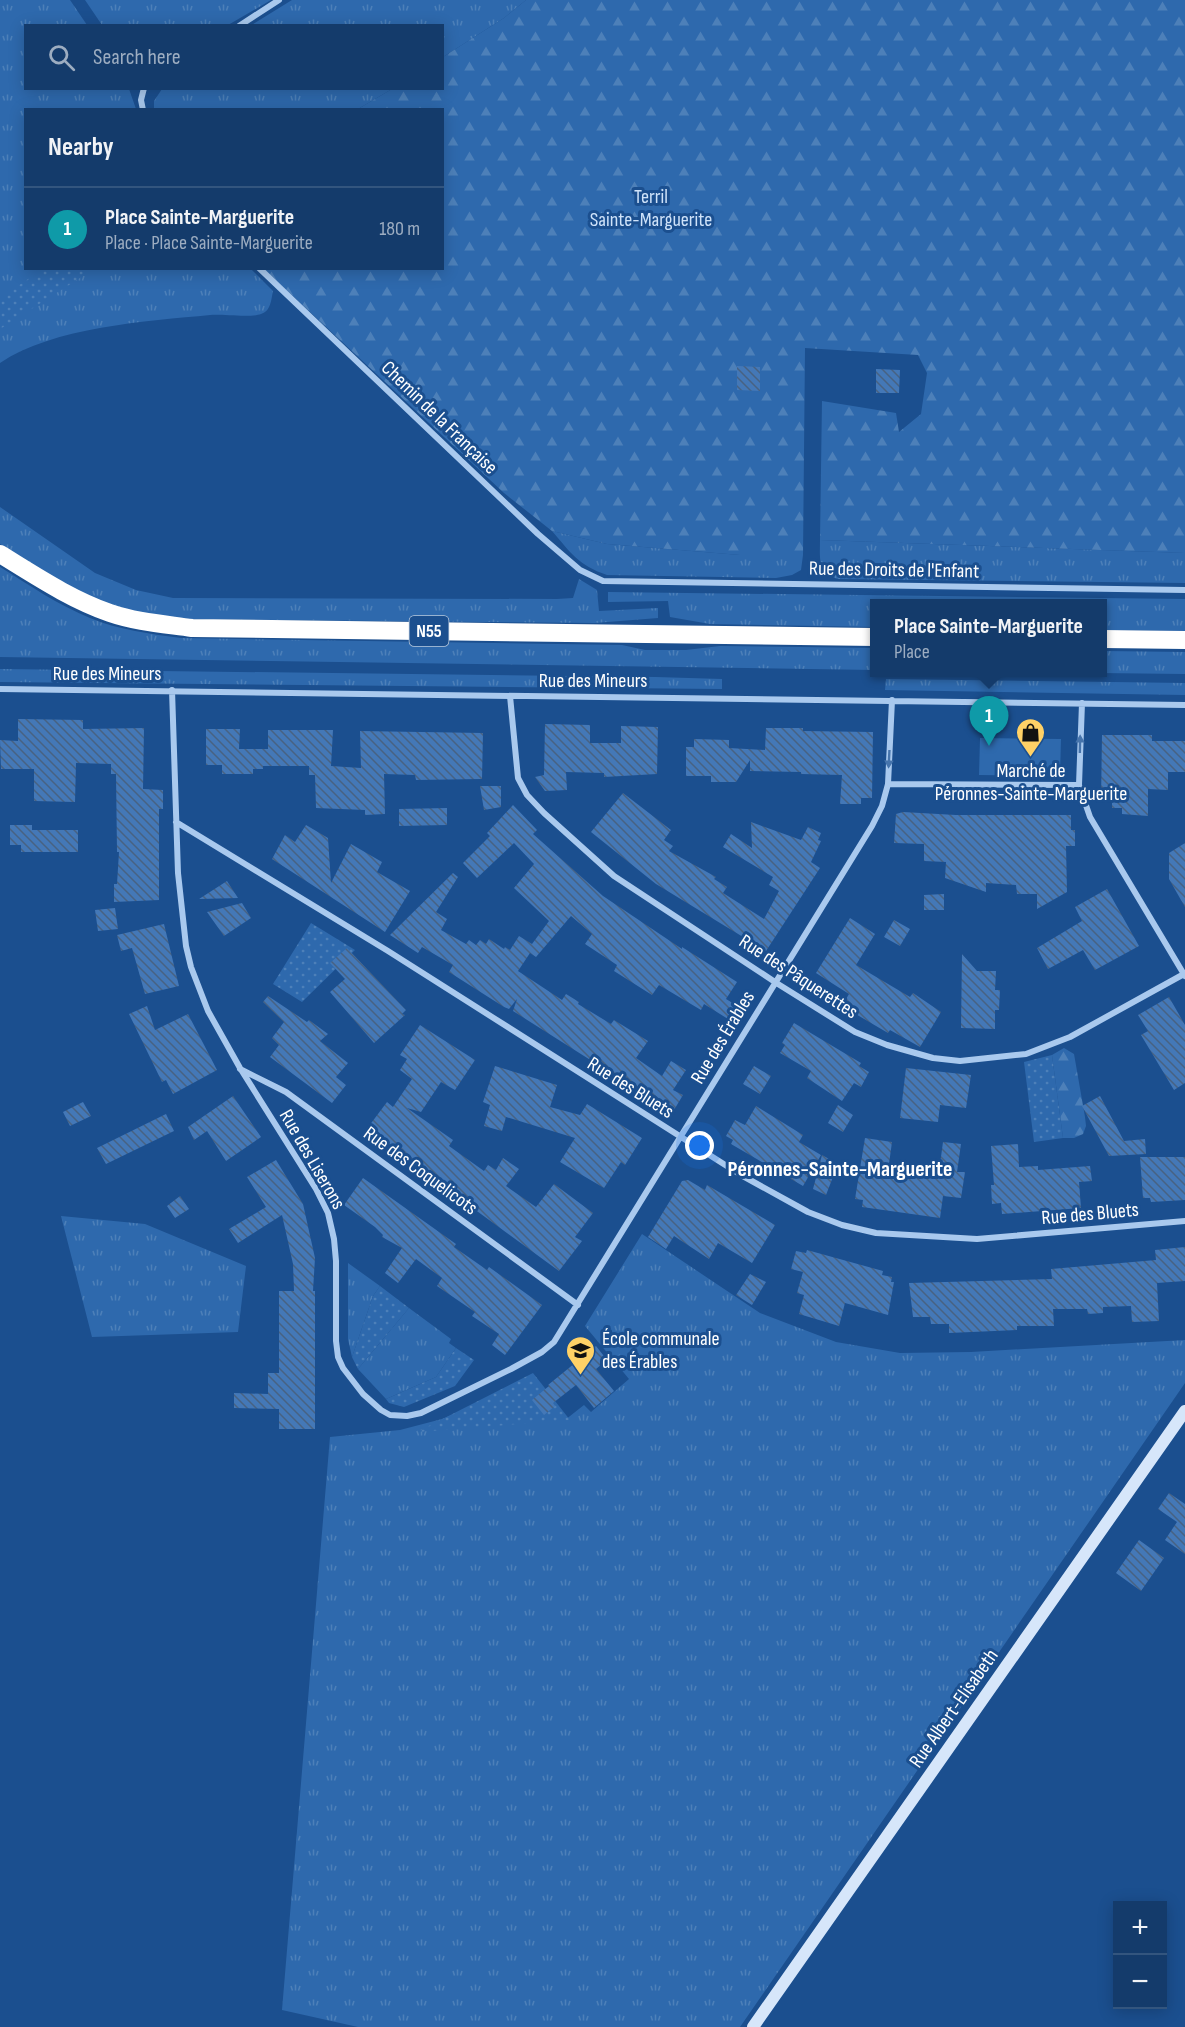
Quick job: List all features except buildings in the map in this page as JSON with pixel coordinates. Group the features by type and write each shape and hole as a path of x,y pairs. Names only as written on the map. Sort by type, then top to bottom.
{"highway":[{"name":"N55","path":"0,554 58,591 111,613 138,620 192,627 870,636"},
{"path":"1107,639 1185,640"}],"street":[{"path":"242,24 279,0"},
{"path":"143,108 141,100 144,90"},
{"name":"Chemin de la Française","path":"261,270 538,534 580,570 603,581"},
{"name":"Rue des Droits de l'Enfant","path":"603,581 1185,590"},
{"name":"Rue des Mineurs","path":"0,689 1185,705"},
{"name":"Rue des Liserons","path":"172,690 179,883 186,946 191,967 208,1011 240,1068 316,1190 327,1213 334,1239 336,1341 338,1357 343,1368 351,1380 381,1410 408,1416 421,1413 542,1352 554,1341 578,1305"},
{"name":"Rue des Pâquerettes","path":"510,696 518,778 532,801 572,840 614,876 855,1032 887,1045 933,1058 960,1061 1026,1054 1057,1043 1184,975"},
{"name":"Rue des Érables","path":"578,1305 872,826 882,806 888,784 892,700"},
{"path":"1082,703 1079,785 1090,817 1184,975"},
{"path":"888,784 1079,785"},
{"name":"Rue des Bluets","path":"176,822 388,951 681,1138 790,1203 842,1225 876,1233 977,1239 1185,1221"},
{"name":"Rue des Coquelicots","path":"240,1068 286,1092 578,1305"},
{"name":"Rue Albert-Elisabeth","path":"753,2027 1185,1411"}],"green space":[{"path":"0,0 70,0 86,24 24,24 24,90 129,90 136,108 24,108 24,270 252,270 273,291 270,305 261,314 210,315 101,328 46,341 0,363"},
{"path":"85,0 271,0 230,24 101,24"},
{"path":"292,0 526,0 504,18 444,56 444,24 253,24"},
{"name":"Terril Sainte-Marguerite","path":"526,0 1185,0 1185,553 820,540 822,401 896,413 899,432 921,414 927,373 918,355 805,348 803,555 740,555 607,544 552,531 504,493 265,270 444,270 444,108 360,108 390,90 444,90 444,56 504,18"},
{"path":"161,90 390,90 360,108 154,108 154,101"},
{"path":"42,270 92,270 0,329 0,298"},
{"path":"0,507 95,573 136,590 173,598 557,599 573,598 579,579 597,590 599,611 658,608 658,618 595,623 188,619 142,613 108,605 84,596 0,544"},
{"path":"552,531 607,544 740,555 803,555 801,570 792,575 776,578 607,575 582,562"},
{"path":"820,540 1185,553 1185,583 838,579 826,572 821,564"},
{"path":"0,567 55,601 90,618 124,629 181,638 622,645 645,650 686,650 720,646 870,648 870,670 0,657"},
{"path":"608,592 1185,599 1185,631 1107,630 1107,599 870,599 870,627 710,624 670,617 668,601 608,602"},
{"path":"1107,651 1185,652 1185,674 1107,673"},
{"path":"0,669 655,677 722,679 722,689 0,682"},
{"path":"886,679 1185,683 1185,695 885,690"},
{"path":"980,738 1061,739 1060,776 979,775"},
{"path":"311,923 355,950 302,1002 273,984"},
{"path":"1064,1048 1074,1054 1086,1126 1083,1134 1074,1138 1063,1138 1052,1055"},
{"path":"1052,1055 1063,1138 1034,1142 1024,1062"},
{"path":"61,1216 145,1224 246,1266 238,1332 92,1337"},
{"path":"642,1234 760,1313 836,1342 900,1353 971,1352 1185,1340 1185,1383 740,2027 358,2027 282,2010 330,1437 400,1430 442,1419 497,1396 565,1420 584,1405 591,1412 629,1379 585,1326"},
{"path":"348,1263 380,1286 373,1296 352,1357 348,1339"},
{"path":"380,1286 409,1308 358,1369 352,1357 373,1296"},
{"path":"409,1308 451,1339 449,1343 456,1348 436,1377 386,1399 358,1369"},
{"path":"456,1348 474,1360 455,1386 404,1407 389,1403 386,1399 436,1377"},
{"path":"533,1373 570,1420 417,1432"}],"place":[{"name":"Place Sainte-Marguerite","path":"989,746"},
{"name":"Marché de Péronnes-Sainte-Marguerite","path":"1031,758"},
{"name":"École communale des Érables","path":"581,1376"}],"district":[{"name":"Péronnes-Sainte-Marguerite","path":"840,1168"}]}
